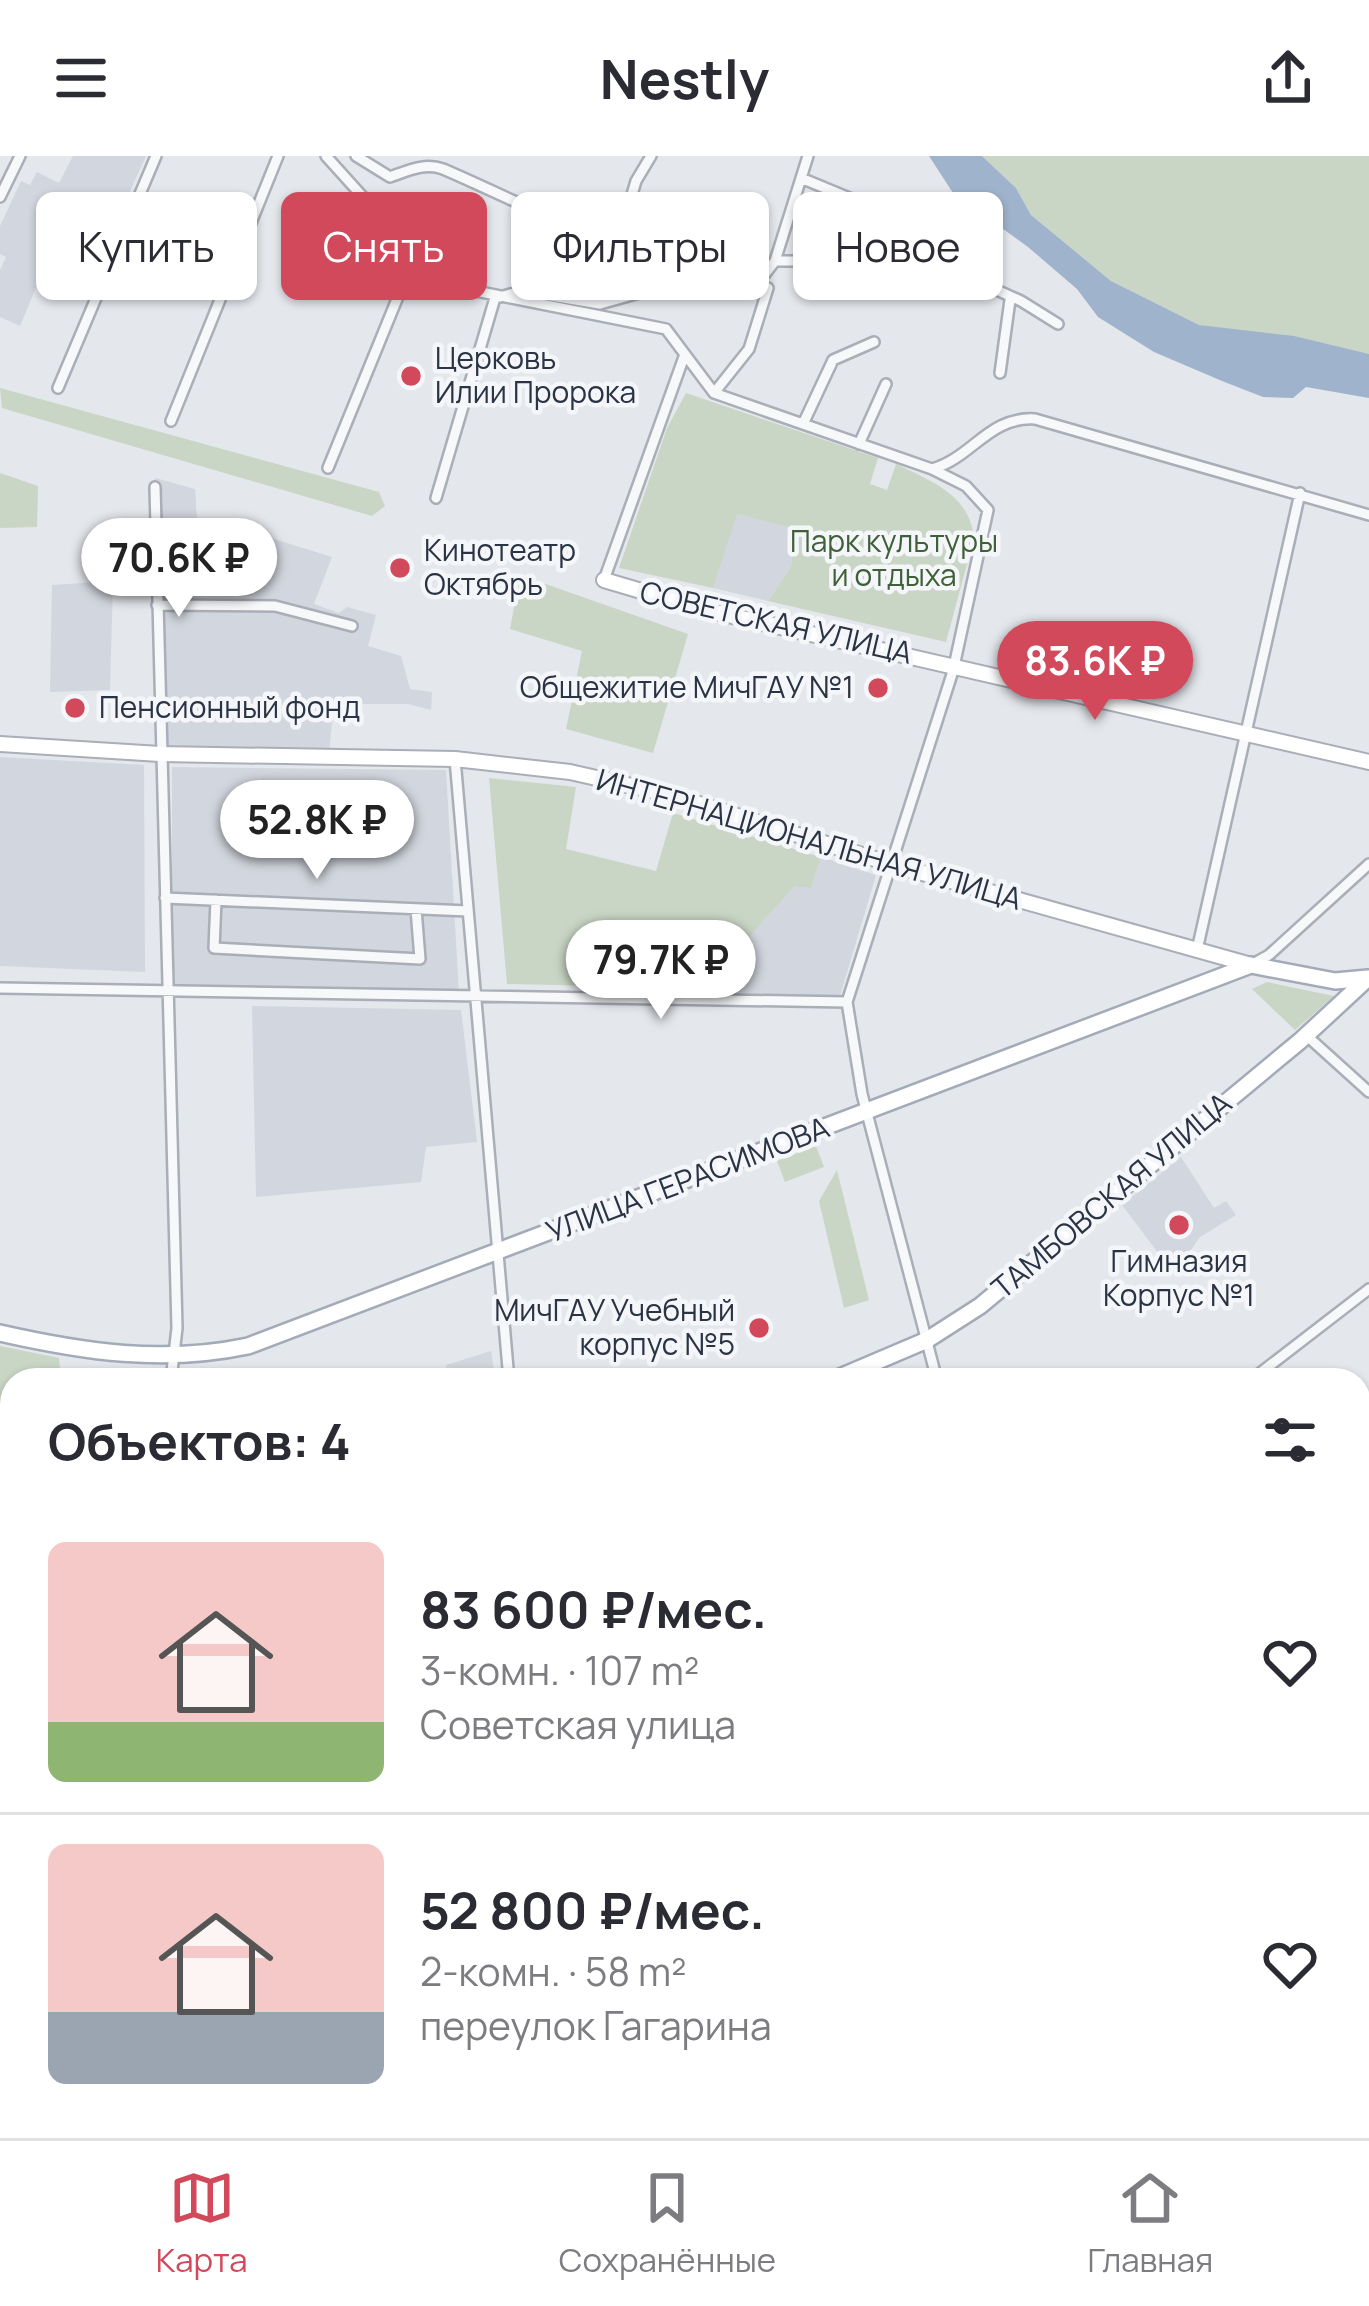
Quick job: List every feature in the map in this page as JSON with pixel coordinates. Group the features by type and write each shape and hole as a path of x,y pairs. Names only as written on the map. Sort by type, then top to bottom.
{"main road":[{"name":"СОВЕТСКАЯ УЛИЦА","path":"604,580 702,610 1369,762"},
{"name":"ИНТЕРНАЦИОНАЛЬНАЯ УЛИЦА","path":"0,744 160,754 455,759 570,772 667,794 894,865 1251,965"},
{"path":"1251,965 1335,981 1368,977"},
{"name":"УЛИЦА ГЕРАСИМОВА","path":"0,1333 130,1356 171,1358 265,1341 1251,965"},
{"name":"ТАМБОВСКАЯ УЛИЦА","path":"861,1368 927,1340 980,1306 1306,1036 1368,977"}],"street":[{"path":"0,197 20,156"},
{"path":"58,388 156,156"},
{"path":"170,421 278,156"},
{"path":"326,156 358,192"},
{"path":"356,156 389,177 416,161 511,203"},
{"path":"442,169 448,156"},
{"path":"633,192 651,156"},
{"path":"769,269 808,156"},
{"path":"801,178 895,217 907,249 1058,324"},
{"path":"775,261 793,261"},
{"path":"487,294 666,329 714,392 932,470 966,486 988,511 954,665 847,1002 866,1109 934,1368"},
{"path":"495,298 511,294"},
{"path":"436,498 495,298"},
{"path":"1000,373 1010,299"},
{"path":"328,468 397,300"},
{"path":"575,300 599,304 613,300"},
{"path":"714,392 749,349 764,300"},
{"path":"803,424 833,360 874,342"},
{"path":"604,580 685,355"},
{"path":"859,444 886,384"},
{"path":"932,470 948,465 1000,422 1018,418 1369,515"},
{"path":"155,487 177,1328 171,1368"},
{"path":"1197,950 1300,493"},
{"path":"157,605 275,606 352,626"},
{"path":"455,759 508,1368"},
{"path":"1251,965 1270,956 1369,864"},
{"path":"165,898 468,910"},
{"path":"216,899 214,948 420,959 416,909"},
{"path":"0,988 847,1002"},
{"path":"1306,1036 1369,1092"},
{"path":"1267,1368 1369,1289"}],"shaded area":[{"path":"73,156 146,156 130,192 36,192 36,288 20,326 0,317 0,270 6,257 0,254 0,226 21,181 30,185 37,172 59,183"},
{"path":"155,478 195,489 201,582 229,585 232,526 332,557 314,604 339,613 347,607 376,615 368,646 401,656 410,689 432,692 431,710 408,704 334,704 329,752 160,745"},
{"path":"736,514 794,527 791,567 768,601 713,588"},
{"path":"113,581 110,690 50,692 52,585"},
{"path":"0,757 144,765 145,972 0,966"},
{"path":"172,767 446,770 459,994 172,984"},
{"path":"821,857 876,875 840,996 713,994 706,988 707,950 735,951 796,885 811,887"},
{"path":"252,1006 461,1010 477,1142 426,1147 421,1182 256,1197"},
{"name":"Гимназия Корпус №1","path":"1181,1157 1214,1208 1226,1201 1236,1215 1200,1237 1174,1274 1122,1205"},
{"path":"491,1351 494,1368 446,1368"}],"green space":[{"path":"982,156 1369,156 1369,354 1198,325 1111,281 1031,215 1016,188"},
{"path":"0,388 379,492 385,506 372,516 2,408"},
{"name":"Парк культуры и отдыха","path":"686,393 878,458 870,484 887,490 896,464 957,500 974,538 946,642 768,601 791,567 794,528 737,514 713,588 619,568 667,428"},
{"path":"0,473 38,486 37,527 0,528"},
{"path":"520,575 688,634 653,753 566,729 582,651 510,629"},
{"path":"489,778 576,787 566,849 656,871 673,813 821,857 811,888 795,886 735,952 707,950 706,988 507,984"},
{"path":"1267,982 1334,996 1295,1030 1252,989"},
{"path":"816,1146 824,1167 785,1182 777,1161"},
{"path":"837,1170 869,1300 844,1308 819,1201"},
{"path":"0,1346 59,1358 60,1368 0,1368"}],"water":[{"path":"929,156 982,156 1016,188 1031,215 1111,281 1199,325 1294,336 1369,354 1369,398 1306,387 1293,398 1263,397 1154,352 1098,317 1077,289 1003,229 1003,192 952,192"}],"place":[{"name":"Церковь Илии Пророка","path":"411,376"},
{"name":"Кинотеатр Октябрь","path":"400,568"},
{"name":"Общежитие МичГАУ №1","path":"878,688"},
{"name":"Пенсионный фонд","path":"75,708"},
{"name":"Гимназия Корпус №1","path":"1179,1225"},
{"name":"МичГАУ Учебный корпус №5","path":"759,1328"}]}
